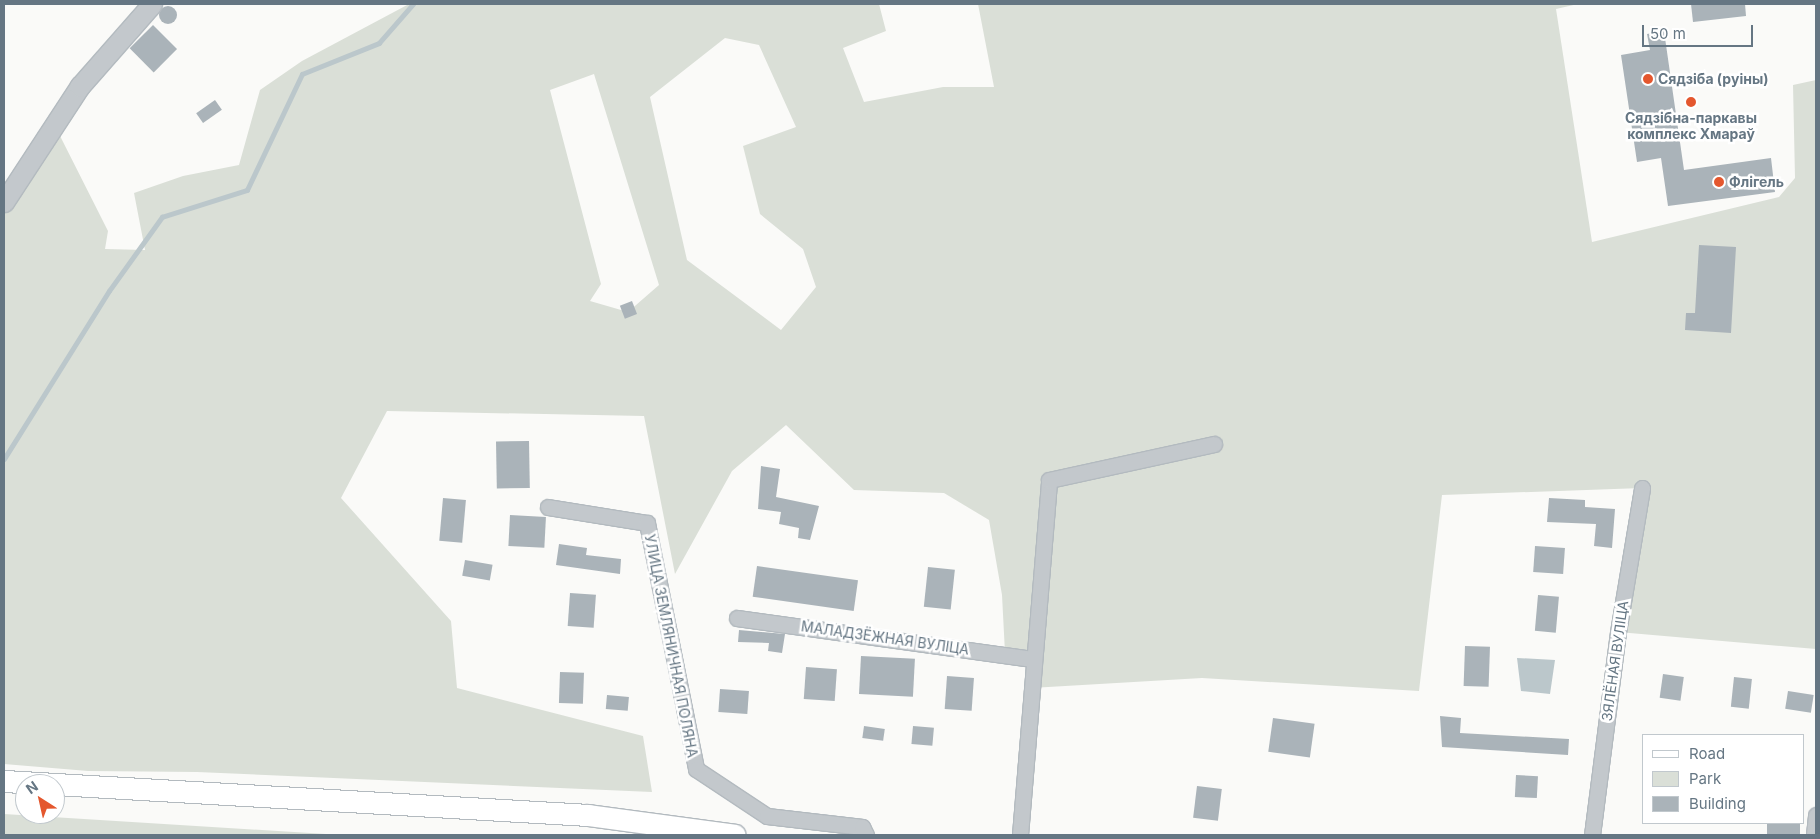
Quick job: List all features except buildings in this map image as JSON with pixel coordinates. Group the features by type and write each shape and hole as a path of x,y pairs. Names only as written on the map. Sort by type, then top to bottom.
{"main road":[{"path":"4,781 588,814 735,835"}],"street":[{"path":"4,202 27,162 85,79 152,4"},
{"path":"1020,835 1032,659 1049,480 1214,444"},
{"name":"ЗЯЛЁНАЯ ВУЛІЦА","path":"1592,835 1618,632 1642,488"},
{"name":"УЛИЦА ЗЕМЛЯНИЧНАЯ ПОЛЯНА","path":"548,507 647,523 696,769 767,816 862,826 866,835"},
{"name":"МАЛАДЗЁЖНАЯ ВУЛІЦА","path":"737,618 1032,659"},
{"path":"1814,835 1816,815"}],"green space":[{"path":"409,4 879,4 886,31 843,48 864,102 943,87 994,87 978,4 1578,4 1556,9 1592,242 1779,197 1795,178 1793,85 1816,80 1816,649 1618,632 1642,488 1442,495 1419,691 1202,678 1031,688 1032,659 1005,653 1002,595 989,520 944,493 854,490 786,425 732,471 675,574 644,416 387,411 341,498 451,621 457,688 643,736 652,792 197,772 88,771 4,764 4,204 53,122 108,231 105,249 145,250 134,193 183,176 239,165 260,90 302,61","holes":["725,38 759,45 796,127 743,146 760,214 803,249 816,287 781,330 687,260 650,97","594,74 659,285 628,312 590,301 601,284 550,90"]},
{"path":"4,814 15,815 15,824 65,824 65,818 342,835 4,835"}],"shaded area":[{"path":"1517,658 1555,660 1550,694 1521,691"}],"waterway":[{"path":"4,459 109,291 162,217 247,190 302,74 379,43 413,4"}],"place":[{"name":"Сядзіба (руіны)","path":"1648,79"},
{"name":"Сядзібна-паркавы комплекс Хмараў","path":"1691,102"},
{"name":"Флігель","path":"1719,182"}]}
